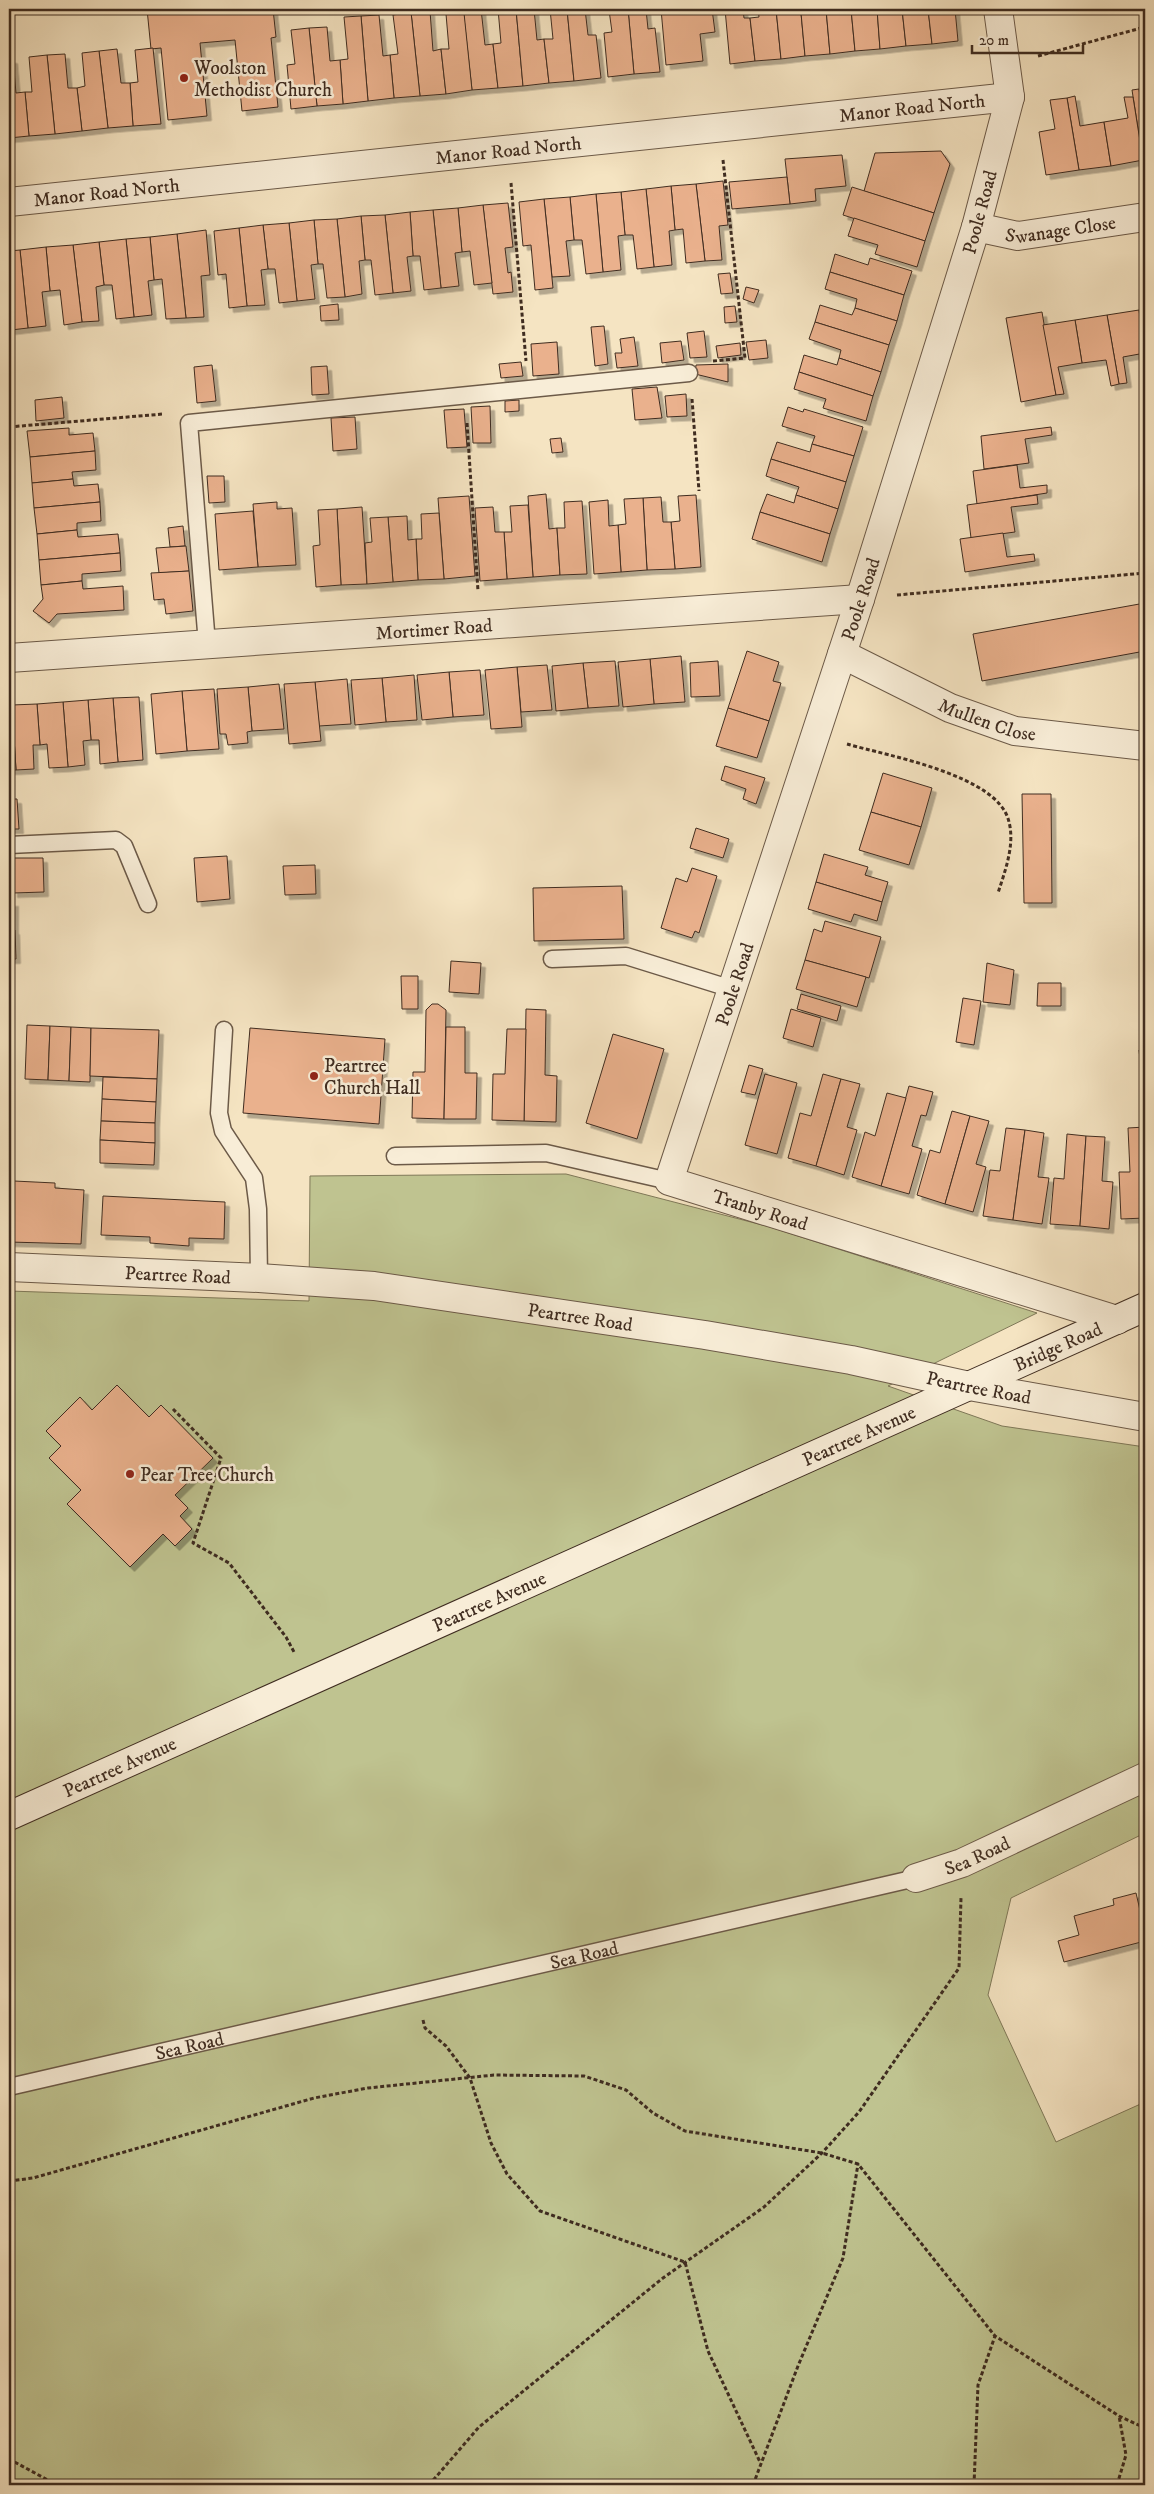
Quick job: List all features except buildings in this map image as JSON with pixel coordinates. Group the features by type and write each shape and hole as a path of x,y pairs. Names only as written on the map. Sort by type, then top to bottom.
{"street":[{"name":"Poole Road","path":"670,1181 860,599 976,227 1010,97 998,9"},
{"name":"Manor Road North","path":"9,202 1010,97"},
{"name":"Swanage Close","path":"976,227 1018,236 1145,217"},
{"name":"Mortimer Road","path":"9,658 860,599"},
{"name":"Mullen Close","path":"842,654 950,708 1016,731 1145,746"},
{"name":"Tranby Road","path":"670,1181 1117,1320"},
{"name":"Peartree Road","path":"9,1267 259,1278 374,1286 658,1327 851,1360 969,1386 1145,1417"},
{"name":"Bridge Road","path":"969,1386 1145,1307"},
{"name":"Peartree Avenue","path":"9,1816 969,1386"},
{"name":"Sea Road","path":"916,1878 962,1862 1145,1777"}],"lane":[{"path":"207,644 189,423 689,373"},
{"path":"9,845 116,840 124,846 148,904"},
{"path":"552,959 626,956 732,989"},
{"path":"224,1030 219,1114 223,1131 254,1178 258,1210 259,1278"},
{"name":"Tranby Road","path":"394,1156 546,1153 670,1181"},
{"name":"Sea Road","path":"9,2087 916,1878"}],"path":[{"path":"1006,65 1145,27"},
{"path":"700,491 689,363 746,358 719,128"},
{"path":"508,150 529,389"},
{"path":"465,394 480,624"},
{"path":"9,427 178,412 189,423"},
{"path":"860,599 1145,573"},
{"path":"815,735 957,776 979,786 998,801 1009,822 1009,856 998,893"},
{"path":"173,1409 221,1458 193,1543 229,1563 246,1583 286,1637 308,1682"},
{"path":"429,2485 479,2427 663,2278 764,2206 822,2153 859,2112 959,1968 962,1862"},
{"path":"413,1994 425,2028 446,2046 470,2078 491,2143 507,2174 540,2211 685,2262"},
{"path":"9,2180 33,2178 314,2098 368,2088 494,2075 584,2076 626,2090 653,2113 685,2131 822,2153 858,2164 995,2336 1120,2416 1145,2428"},
{"path":"753,2485 760,2462 843,2258 858,2164"},
{"path":"685,2262 708,2351 760,2462"},
{"path":"974,2485 978,2385 995,2336"},
{"path":"1117,2485 1126,2455 1120,2416"},
{"path":"9,2459 57,2485"}],"green space":[{"path":"566,1174 770,1227 1037,1313 888,1386 1002,1426 1145,1447 1145,1833 1011,1898 988,1995 1056,2142 1145,2102 1145,2485 9,2485 9,1291 309,1301 310,1176"}],"place":[{"name":"Woolston Methodist Church","path":"184,78"},
{"name":"Peartree Church Hall","path":"314,1076"},
{"name":"Pear Tree Church","path":"130,1474"}]}
